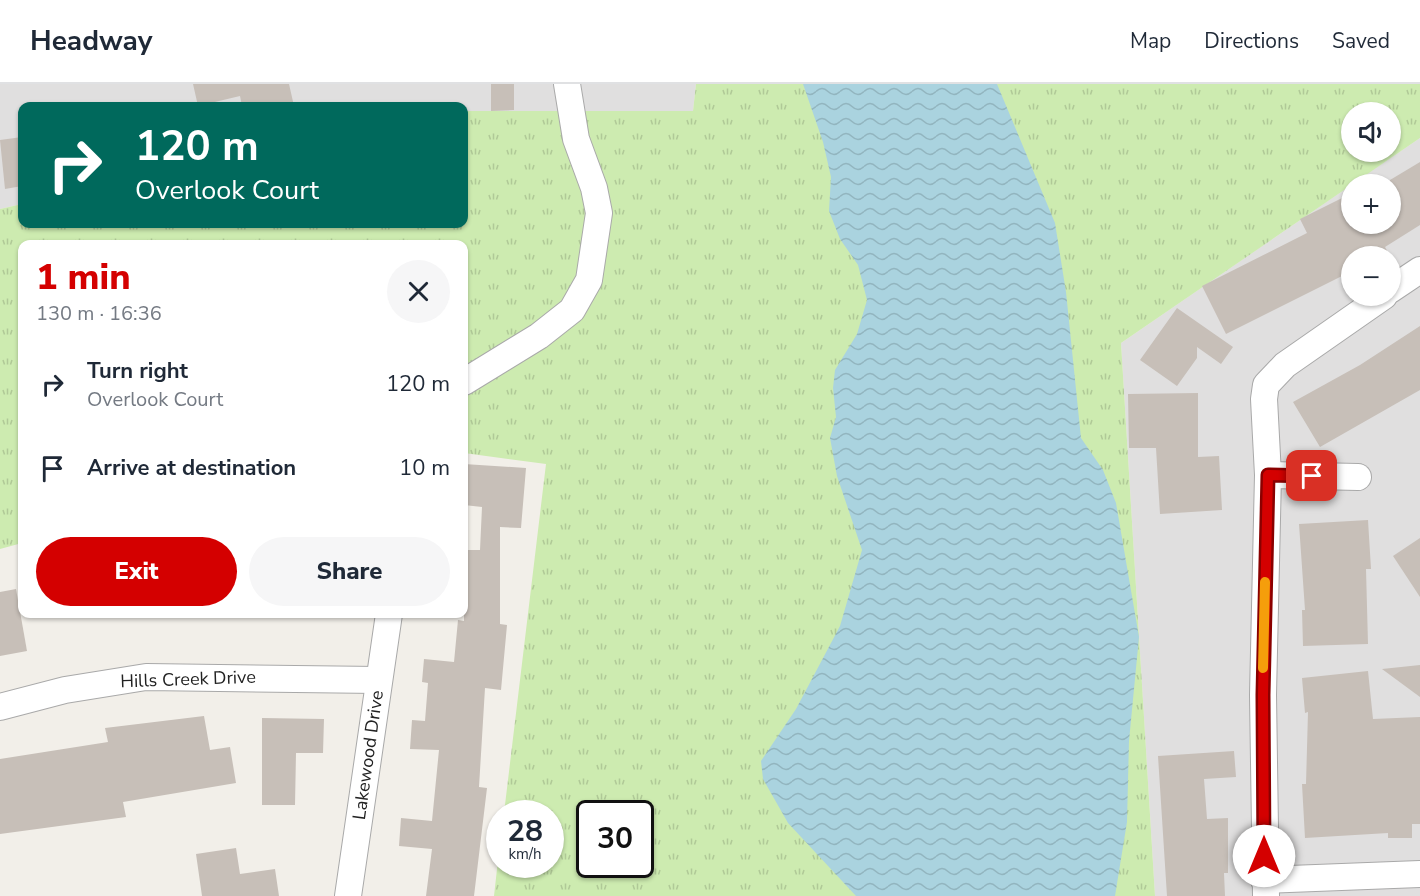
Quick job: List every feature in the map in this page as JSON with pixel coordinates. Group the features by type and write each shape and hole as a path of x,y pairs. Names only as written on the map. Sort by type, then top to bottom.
{"street":[{"path":"468,380 539,336 572,310 590,280 599,213 594,188 576,139 567,84"},
{"path":"1401,283 1420,270"},
{"path":"1370,306 1280,370 1266,385 1264,399 1268,475 1263,695 1265,888 1420,874"},
{"path":"1268,475 1358,477"},
{"name":"Lakewood Drive","path":"348,896 388,618"},
{"name":"Hills Creek Drive","path":"0,707 65,690 146,676 378,680"}],"shaded area":[{"path":"0,84 696,84 693,111 468,111 468,102 18,102 18,205 0,209"},
{"path":"1420,138 1420,896 1155,896 1121,343 1341,192 1341,234 1401,234 1401,174 1367,174 1385,162 1401,162 1401,151"}],"green space":[{"path":"696,84 1420,84 1420,138 1401,151 1401,102 1341,102 1341,162 1385,162 1367,174 1341,174 1341,192 1121,343 1155,896 494,896 496,878 564,878 564,800 506,800 546,464 468,454 468,240 18,240 18,544 0,549 0,209 18,205 18,228 468,228 468,111 693,111"}],"water":[{"path":"803,84 997,84 1055,223 1066,292 1081,438 1103,470 1116,503 1139,637 1129,741 1127,822 1115,896 856,896 788,823 763,779 761,761 796,709 840,626 862,550 837,476 830,438 836,417 833,388 835,370 857,334 867,300 858,265 840,239 829,211 831,177 823,142"}],"building":[{"path":"193,84 289,84 293,102 241,102 240,96 215,102 197,102"},
{"path":"491,84 514,84 514,110 491,111"},
{"path":"18,138 18,187 5,189 0,140"},
{"path":"1420,162 1420,225 1387,246 1341,246 1341,276 1226,334 1202,286 1307,233 1300,219 1341,198 1341,234 1401,234 1400,174"},
{"path":"1177,308 1233,347 1221,364 1197,347 1197,358 1177,386 1140,360"},
{"path":"1420,326 1420,390 1320,447 1293,402 1360,365"},
{"path":"1198,393 1198,457 1219,456 1222,510 1160,514 1156,448 1129,448 1128,394"},
{"path":"468,464 526,468 521,528 500,527 500,624 507,625 501,690 485,688 479,787 487,788 474,896 426,896 432,849 399,846 401,818 432,821 439,750 410,749 412,720 425,721 428,683 422,682 424,659 454,662 458,620 464,621 464,618 468,618 468,550 480,550 482,507 468,505"},
{"path":"1368,520 1371,569 1366,569 1368,644 1303,646 1302,610 1305,610 1299,524"},
{"path":"1420,538 1420,597 1393,556"},
{"path":"16,589 18,618 21,618 27,651 0,656 0,592"},
{"path":"1420,665 1420,697 1382,669"},
{"path":"1368,671 1373,719 1420,717 1420,824 1412,824 1412,838 1388,838 1388,833 1305,838 1302,784 1306,784 1308,712 1305,713 1302,678"},
{"path":"204,716 210,750 230,747 236,783 123,802 126,817 0,834 0,759 108,742 105,728"},
{"path":"262,718 324,719 323,753 296,753 295,805 262,805"},
{"path":"1234,751 1236,777 1204,779 1207,819 1228,818 1228,873 1224,873 1225,896 1167,896 1158,756"},
{"path":"236,848 240,874 275,869 279,896 202,896 196,854"}],"slow traffic":[{"path":"1263,668 1265,582"}],"route":[{"path":"1264,856 1263,695 1268,475 1312,476"}]}
